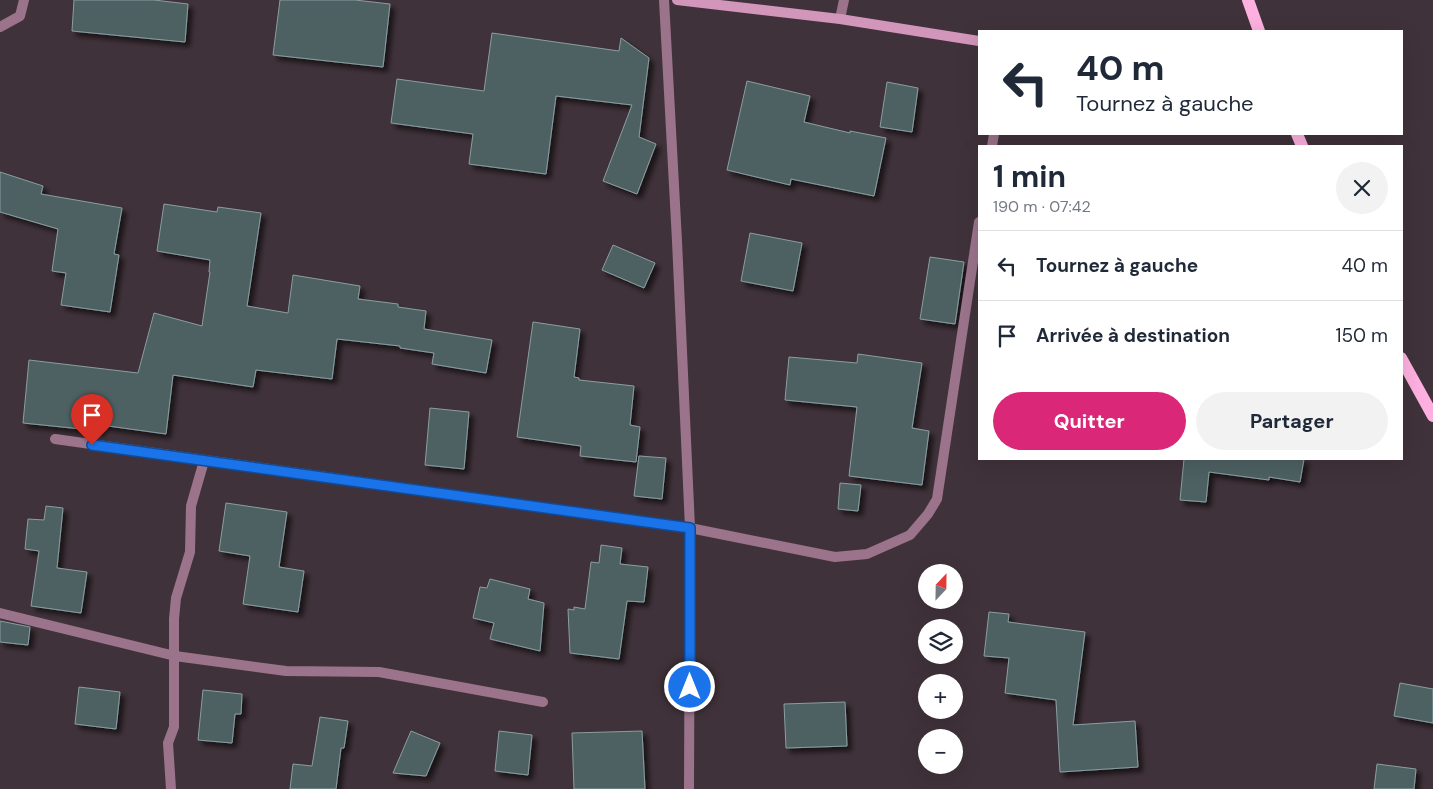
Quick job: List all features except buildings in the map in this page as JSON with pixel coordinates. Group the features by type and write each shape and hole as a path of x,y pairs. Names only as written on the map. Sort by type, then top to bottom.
{"main road":[{"path":"677,0 840,19 978,41"},
{"path":"1248,0 1259,30"},
{"path":"1403,362 1433,416"}],"street":[{"path":"0,27 20,16 24,0"},
{"path":"664,0 690,528 689,789"},
{"path":"840,19 844,0"},
{"path":"55,439 690,528 836,557 867,554 910,535 928,514 937,499 978,229"},
{"path":"171,789 168,744 174,727 176,656 174,619 176,598 190,552 192,506 204,461"},
{"path":"0,613 176,656 286,671 379,672 543,702"}],"route":[{"path":"92,445 690,528 690,687"}]}
